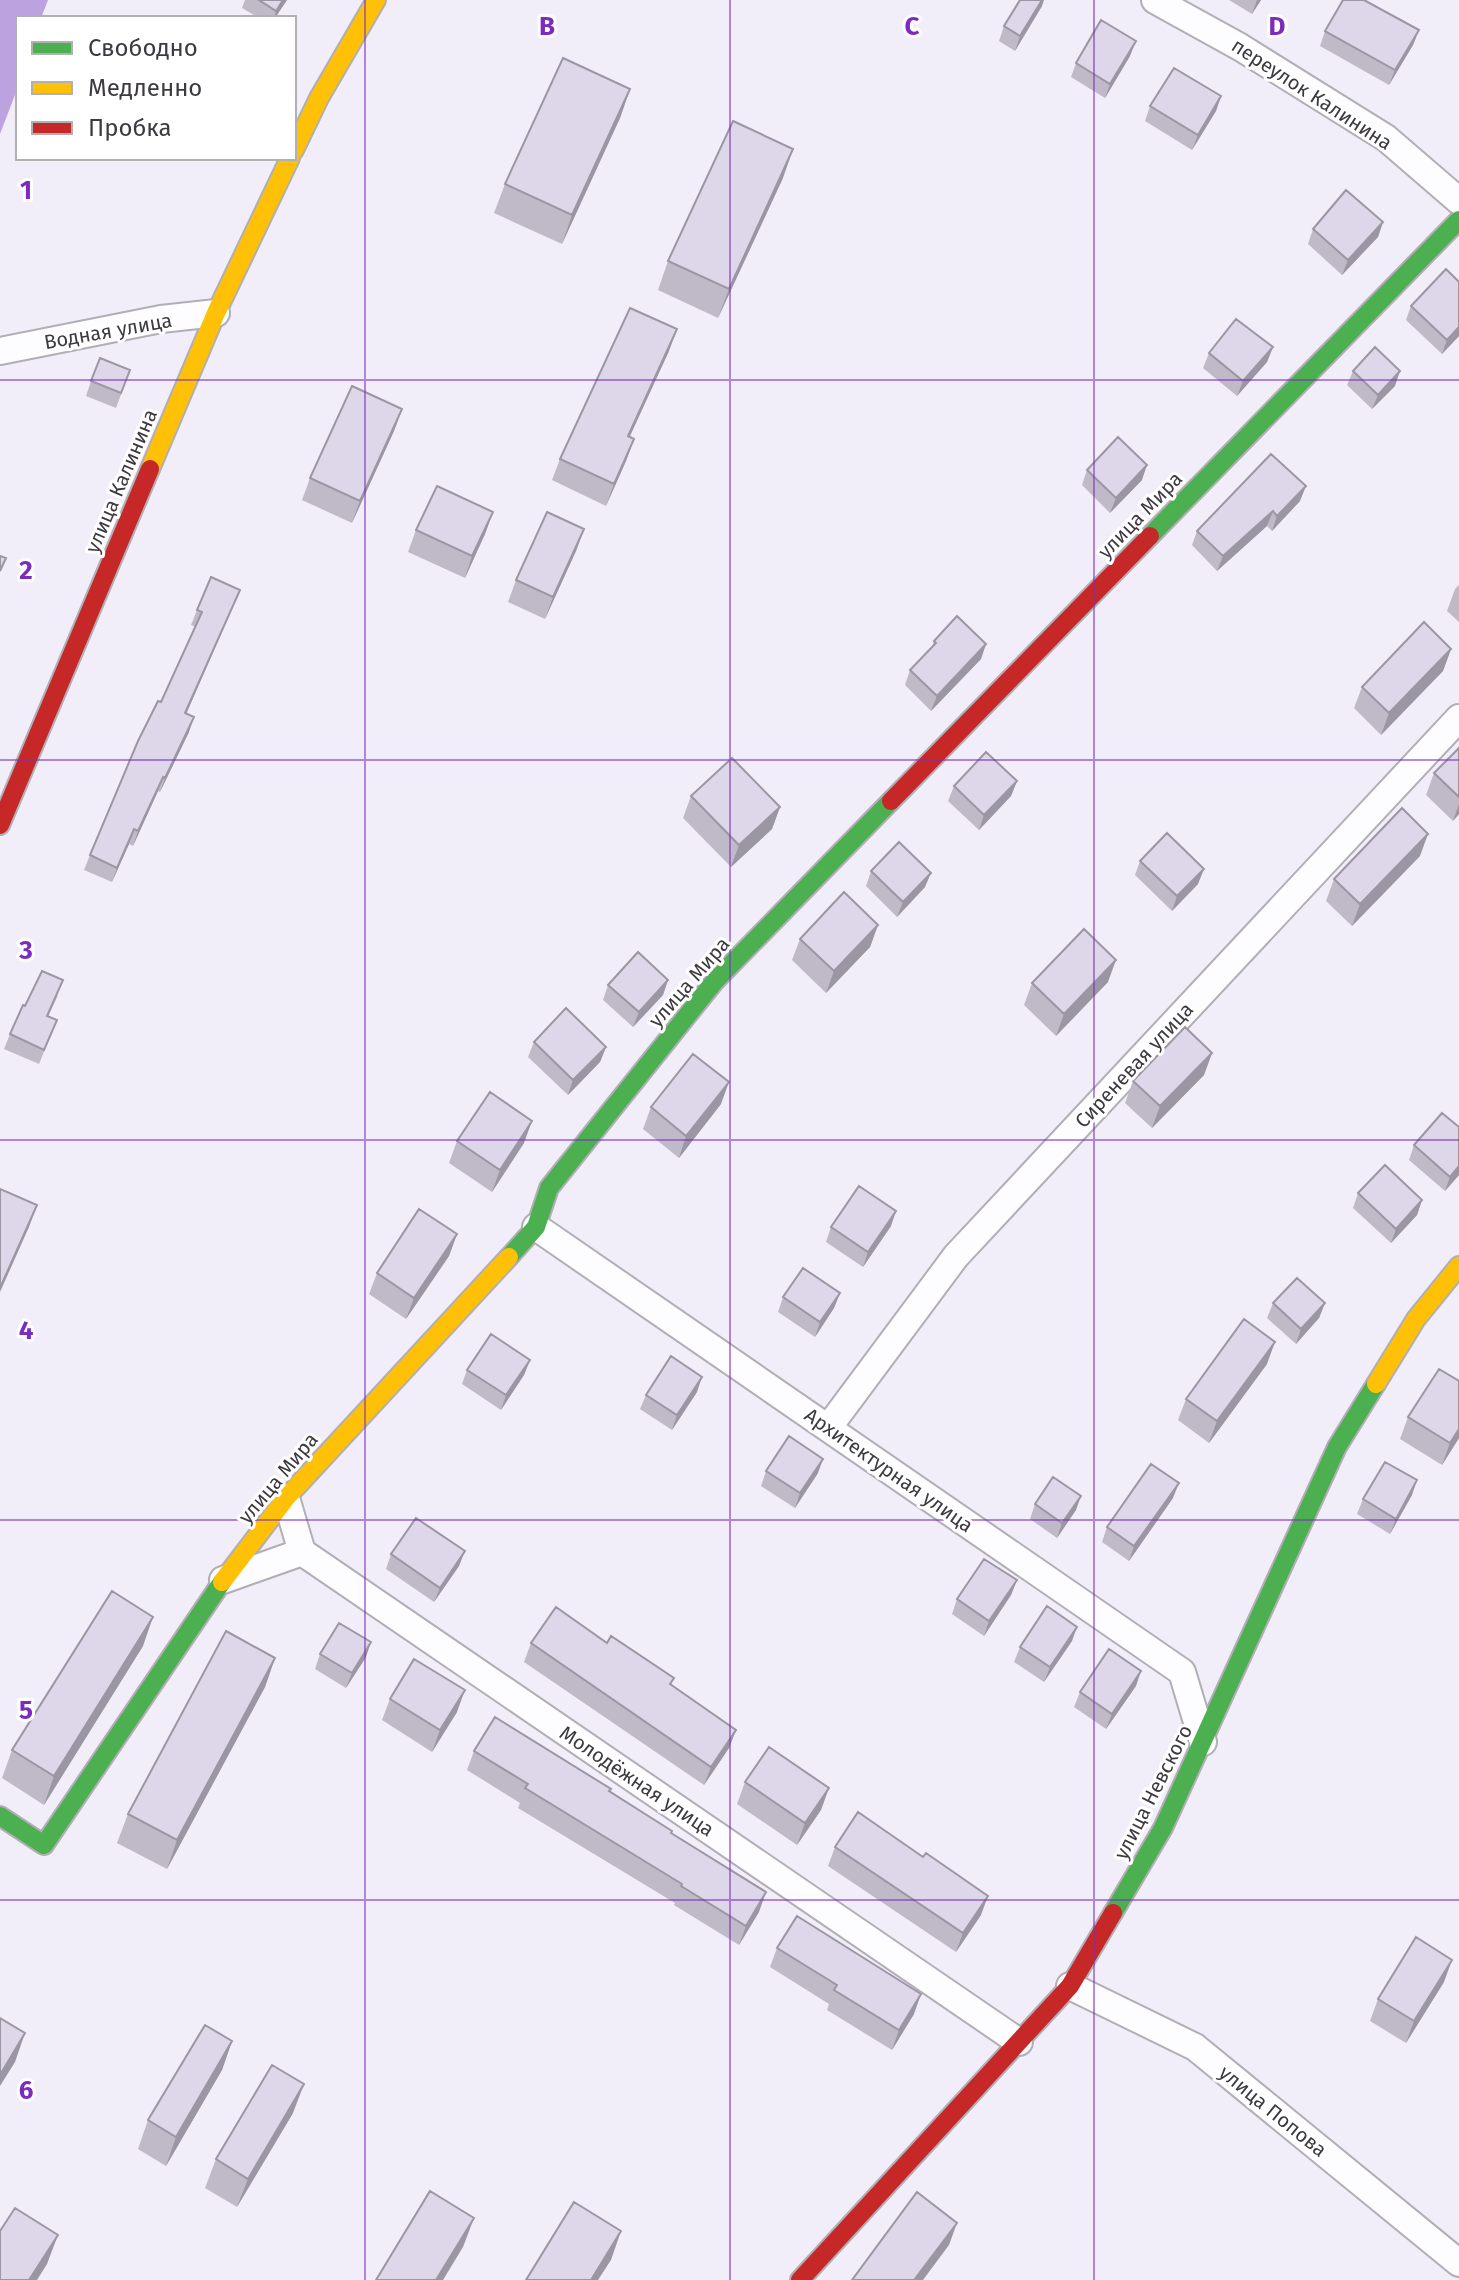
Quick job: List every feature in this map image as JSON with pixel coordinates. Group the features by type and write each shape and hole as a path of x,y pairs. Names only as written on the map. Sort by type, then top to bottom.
{"street":[{"path":"296,146 319,98 376,0"},
{"name":"переулок Калинина","path":"1155,0 1240,47 1386,138 1459,201"},
{"name":"улица Калинина","path":"0,825 216,313 289,160"},
{"name":"улица Мира","path":"0,1816 44,1845 223,1580 286,1498 536,1227 549,1188 714,982 1459,220"},
{"name":"Водная улица","path":"0,351 161,319 216,313"},
{"name":"Сиреневая улица","path":"828,1428 956,1256 1459,718"},
{"name":"Архитектурная улица","path":"536,1227 1182,1672 1203,1742"},
{"name":"улица Невского","path":"800,2280 1070,1986 1163,1828 1337,1447 1416,1319 1459,1266"},
{"path":"223,1580 302,1552 286,1498"},
{"name":"Молодёжная улица","path":"302,1552 1019,2042"},
{"name":"улица Попова","path":"1070,1986 1195,2047 1459,2263"}],"shaded area":[{"path":"0,0 48,0 42,16 16,16 16,92 0,134"}],"building":[{"path":"259,0 283,0 276,11"},
{"path":"1020,0 1042,0 1020,36 1004,26"},
{"path":"1343,0 1364,0 1419,30 1395,70 1325,31"},
{"path":"1101,20 1136,41 1110,84 1076,63"},
{"path":"563,58 630,89 572,215 505,184"},
{"path":"1174,68 1221,96 1198,135 1150,106"},
{"path":"733,121 793,149 729,289 668,261"},
{"path":"1346,190 1383,222 1348,260 1313,229"},
{"path":"1446,269 1459,282 1459,327 1447,340 1411,306"},
{"path":"630,308 677,329 628,436 634,439 614,484 560,459"},
{"path":"1236,319 1273,347 1243,381 1209,353"},
{"path":"1375,347 1400,371 1378,395 1353,371"},
{"path":"100,358 130,370 121,393 91,381"},
{"path":"352,386 402,409 360,501 310,478"},
{"path":"1118,437 1147,465 1116,498 1087,470"},
{"path":"1271,454 1306,486 1277,516 1273,511 1223,556 1197,531"},
{"path":"437,486 493,512 472,556 416,530"},
{"path":"547,512 584,529 553,597 516,580"},
{"path":"0,556 6,558 0,571"},
{"path":"211,577 240,590 185,713 194,717 138,831 134,829 117,868 90,855 138,741 158,701 161,702 202,612 197,610"},
{"path":"957,616 986,644 937,696 910,670"},
{"path":"1424,622 1451,649 1389,713 1362,687"},
{"path":"1459,748 1459,797 1434,773"},
{"path":"986,752 1017,781 984,815 954,786"},
{"path":"732,758 780,807 739,845 691,796"},
{"path":"1402,808 1428,834 1360,904 1334,879"},
{"path":"1167,833 1204,869 1177,896 1140,861"},
{"path":"899,842 931,873 903,902 871,871"},
{"path":"844,892 878,925 834,971 800,939"},
{"path":"1084,929 1116,960 1064,1014 1032,983"},
{"path":"638,952 668,980 639,1012 608,985"},
{"path":"42,971 63,980 47,1016 57,1020 44,1050 10,1034"},
{"path":"566,1008 606,1047 573,1080 534,1042"},
{"path":"1185,1027 1212,1053 1160,1106 1133,1081"},
{"path":"693,1054 729,1082 686,1136 651,1107"},
{"path":"490,1092 532,1121 500,1170 457,1141"},
{"path":"1442,1113 1459,1127 1459,1166 1450,1177 1414,1145"},
{"path":"1385,1165 1422,1200 1396,1229 1358,1193"},
{"path":"859,1186 896,1211 868,1252 831,1227"},
{"path":"0,1189 37,1205 0,1288"},
{"path":"419,1209 457,1234 414,1298 377,1273"},
{"path":"803,1268 840,1293 820,1322 783,1297"},
{"path":"1297,1278 1325,1303 1301,1329 1273,1303"},
{"path":"1244,1319 1275,1342 1217,1421 1186,1399"},
{"path":"491,1334 530,1360 506,1395 467,1370"},
{"path":"671,1356 702,1377 677,1415 646,1395"},
{"path":"1439,1369 1459,1381 1459,1429 1450,1443 1408,1417"},
{"path":"789,1436 823,1459 800,1493 766,1471"},
{"path":"1385,1462 1417,1480 1396,1519 1363,1499"},
{"path":"1151,1464 1179,1483 1134,1546 1107,1527"},
{"path":"1053,1477 1081,1496 1062,1523 1035,1504"},
{"path":"416,1518 465,1551 440,1588 391,1554"},
{"path":"984,1559 1017,1580 989,1621 957,1599"},
{"path":"112,1591 153,1617 54,1776 12,1750"},
{"path":"1047,1606 1077,1627 1050,1667 1020,1647"},
{"path":"556,1607 607,1643 611,1636 674,1678 670,1684 736,1730 711,1767 531,1643"},
{"path":"339,1623 371,1642 352,1673 320,1654"},
{"path":"226,1631 275,1658 177,1840 128,1814"},
{"path":"1109,1649 1141,1671 1112,1714 1080,1692"},
{"path":"414,1659 465,1690 440,1730 390,1699"},
{"path":"495,1717 611,1789 609,1791 671,1833 766,1892 746,1926 525,1788 528,1784 474,1751"},
{"path":"769,1747 829,1788 805,1823 745,1782"},
{"path":"858,1812 923,1857 926,1853 988,1896 963,1933 835,1847"},
{"path":"797,1916 921,1994 899,2030 834,1990 837,1985 777,1948"},
{"path":"1416,1937 1452,1960 1414,2021 1378,1999"},
{"path":"0,2018 25,2033 0,2075"},
{"path":"205,2025 232,2041 176,2137 148,2120"},
{"path":"272,2065 304,2084 248,2179 216,2159"},
{"path":"430,2191 474,2218 436,2280 376,2280"},
{"path":"917,2192 957,2223 914,2280 852,2280"},
{"path":"574,2202 621,2231 591,2280 526,2280"},
{"path":"15,2208 58,2235 29,2280 0,2280 0,2231"}],"traffic: fast":[{"path":"1150,536 1459,220"},
{"path":"509,1257 536,1227 549,1188 714,982 891,801"},
{"path":"1113,1913 1163,1828 1337,1447 1376,1384"},
{"path":"0,1816 44,1845 222,1582"}],"traffic: slow":[{"path":"296,146 319,98 376,0"},
{"path":"150,469 216,313 289,160"},
{"path":"222,1582 286,1498 509,1257"},
{"path":"1376,1384 1416,1319 1459,1266"}],"traffic: jam":[{"path":"0,825 150,469"},
{"path":"891,801 1150,536"},
{"path":"800,2280 1070,1986 1113,1913"}]}
